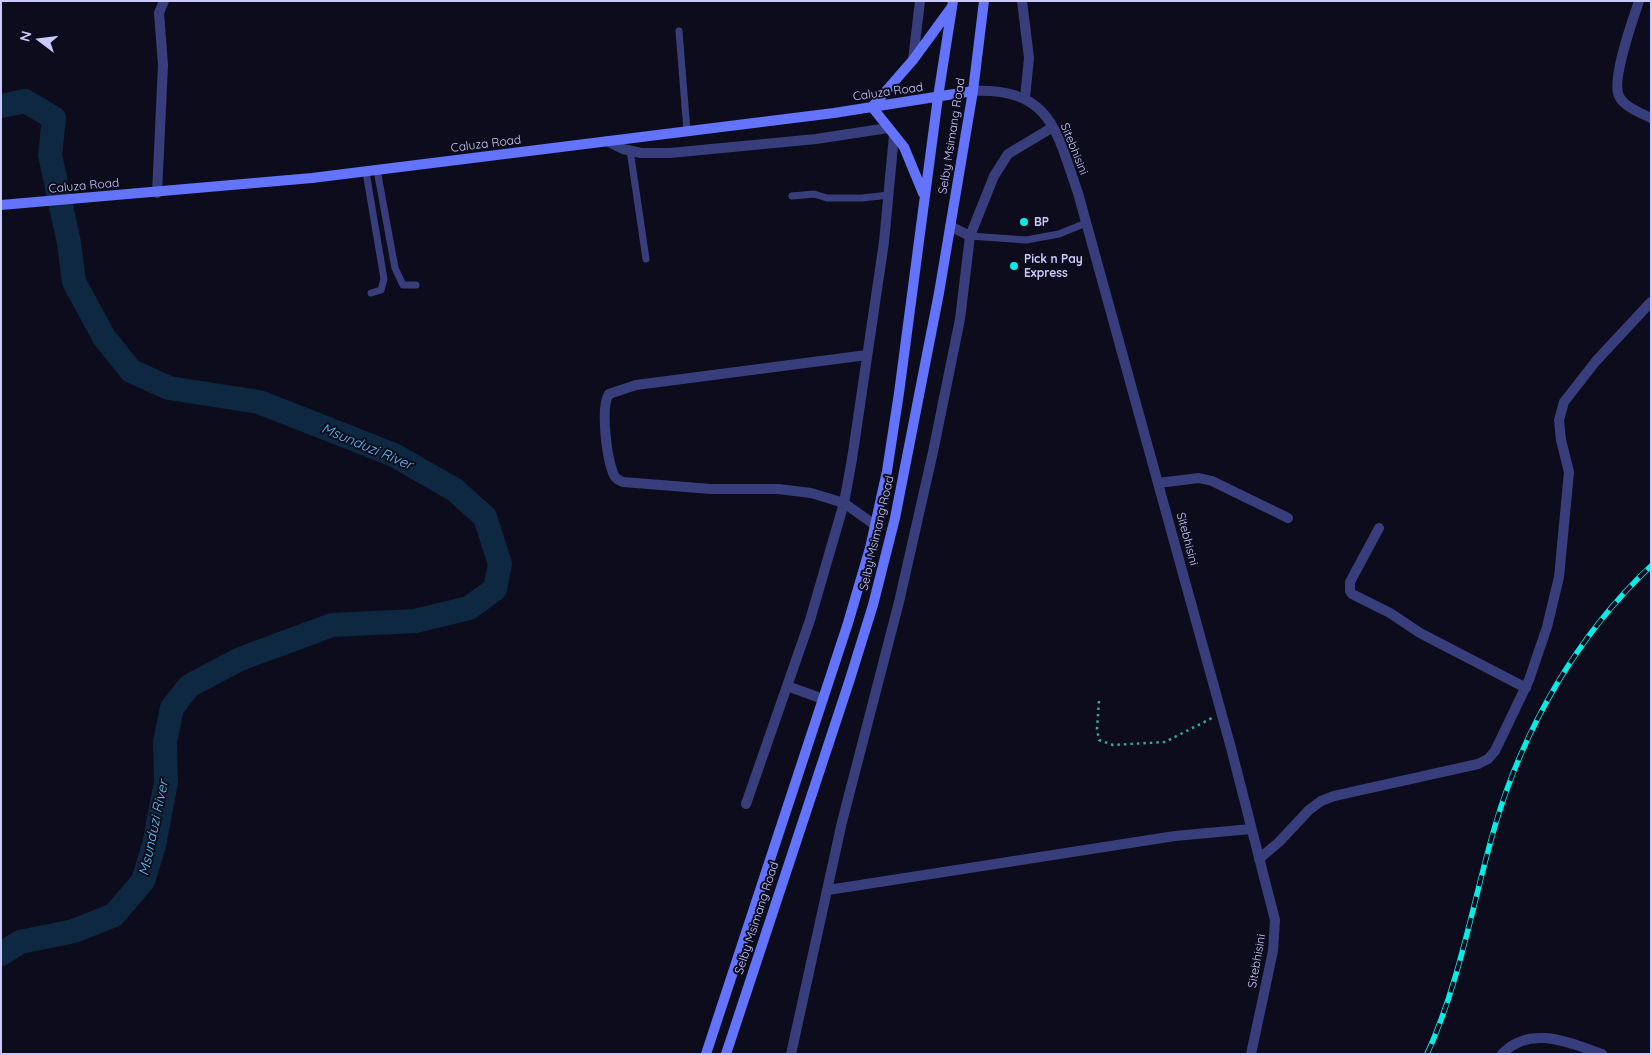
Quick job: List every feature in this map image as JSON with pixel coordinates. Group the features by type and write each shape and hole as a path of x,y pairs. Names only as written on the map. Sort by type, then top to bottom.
{"main road":[{"name":"Selby Msimang Road","path":"726,1054 873,605 895,518 914,428 950,226 973,91 984,1"},
{"path":"924,196 904,147 872,107 912,60 953,4"},
{"name":"Selby Msimang Road","path":"706,1054 848,623 875,525 887,472 924,196 953,4"},
{"name":"Caluza Road","path":"1,205 126,196 366,172 872,107 973,91"}],"street":[{"path":"157,193 163,65 159,13 164,1"},
{"path":"912,60 920,1"},
{"path":"1022,1 1029,58 1025,98"},
{"path":"1639,1 1620,68 1617,92 1626,104 1651,118"},
{"name":"Sitebhisini","path":"973,91 1010,93 1025,98 1042,110 1053,126 1086,223 1221,711 1275,920 1275,935 1251,1054"},
{"path":"791,1054 842,822 899,602 931,462 960,319 970,236 994,176 1008,154 1053,126"},
{"path":"606,141 641,153 670,153 891,132 889,195 852,459 844,503 787,686 746,804"},
{"path":"950,226 970,236"},
{"path":"1259,859 1320,801 1343,794 1459,769 1488,759 1506,733 1526,688 1547,627 1558,577 1569,472 1561,440 1559,420 1564,402 1590,368 1651,302"},
{"path":"867,355 636,385 609,394 604,405 610,463 613,474 623,482 711,489 778,489 810,492 844,503 875,525"},
{"path":"1158,483 1199,478 1212,481 1288,518"},
{"path":"1379,528 1352,577 1349,587 1352,594 1390,613 1420,633 1526,688"},
{"path":"787,686 823,698"},
{"path":"828,890 1175,836 1251,829"},
{"path":"1502,1054 1516,1043 1530,1038 1542,1037 1602,1054"}],"lane":[{"path":"679,31 687,131"},
{"path":"630,150 646,259"},
{"path":"378,170 395,268 403,284 416,285"},
{"path":"366,172 384,279 381,290 371,293"},
{"path":"792,196 814,194 827,198 862,198 889,195"},
{"path":"970,236 1026,240 1059,234 1086,223"}],"path":[{"path":"1099,701 1097,729 1099,740 1113,744 1165,742 1206,723 1221,711"}],"waterway":[{"name":"Msunduzi River","path":"1,106 25,101 54,118 50,155 69,243 74,282 104,337 131,371 169,388 259,402 394,455 455,490 485,517 500,564 495,589 469,608 415,621 332,625 240,659 189,686 172,708 165,742 166,782 154,845 143,881 114,915 74,931 20,942 1,954"}],"railway":[{"path":"1427,1054 1457,970 1495,826 1507,790 1537,720 1556,686 1599,622 1651,566"}],"place":[{"name":"BP","path":"1024,222"},
{"name":"Pick n Pay Express","path":"1014,266"}]}
